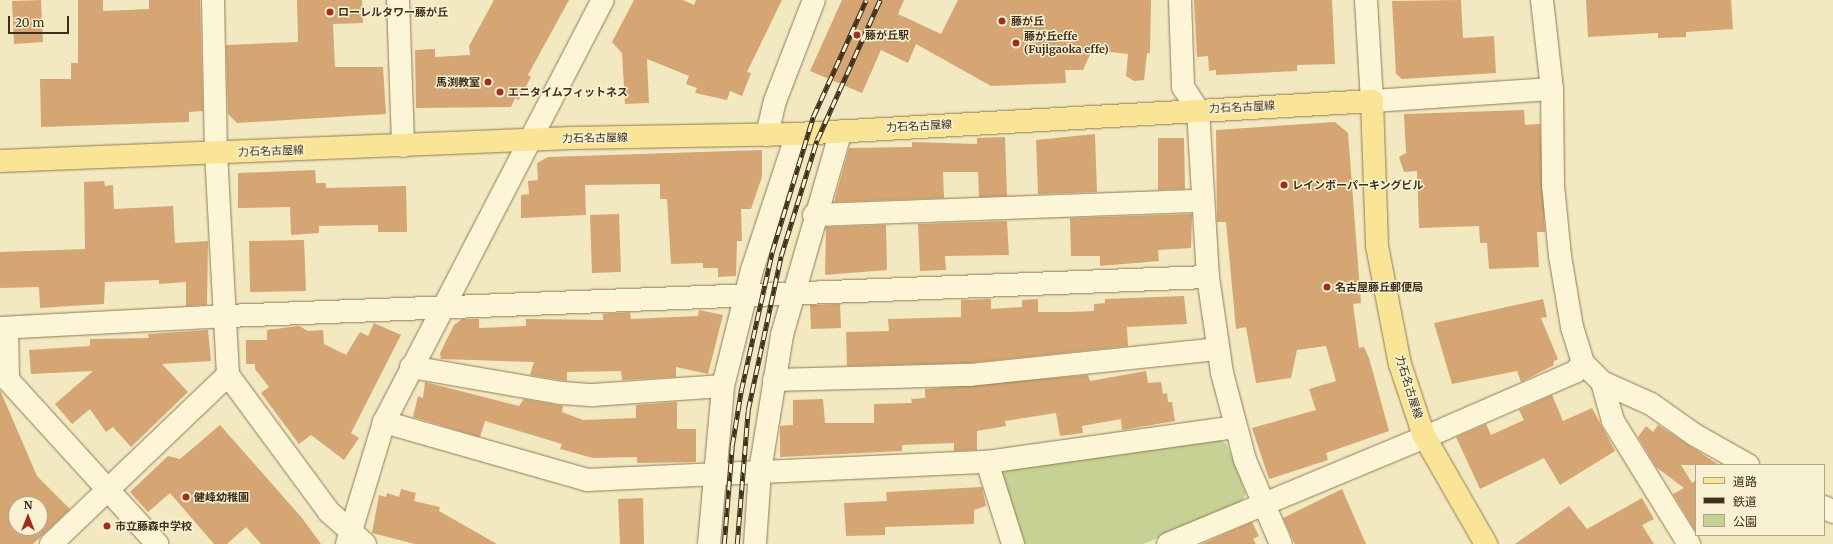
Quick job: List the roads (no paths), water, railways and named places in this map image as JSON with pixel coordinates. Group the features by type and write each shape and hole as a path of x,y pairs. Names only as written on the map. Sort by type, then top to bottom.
{"main road":[{"name":"力石名古屋線","path":"0,161 532,140 797,134 1198,110 1372,102 1377,246 1400,364 1424,436 1486,544"}],"street":[{"path":"213,0 216,153 227,316 228,375 329,512 354,540"},
{"path":"398,0 403,146"},
{"path":"354,540 384,422 440,308 532,140 603,0"},
{"path":"767,135 775,101 814,0"},
{"path":"1180,0 1183,87 1198,110 1208,277 1218,349 1235,427 1261,506 1281,544"},
{"path":"1366,0 1372,102 1552,89"},
{"path":"1542,0 1552,89 1553,185 1560,256 1572,327 1584,363 1602,382 1651,404 1695,435 1746,464"},
{"path":"755,544 760,471 774,380 793,293 814,215 841,131"},
{"path":"708,544 713,473 723,386 746,296 797,134"},
{"path":"814,215 1203,202"},
{"path":"157,544 110,488 8,380 4,328 227,316 1208,277"},
{"path":"774,380 970,375 1218,349"},
{"path":"1168,544 1575,372 1584,363"},
{"path":"411,367 562,394 593,396 723,386"},
{"path":"51,544 228,375"},
{"path":"1602,382 1613,421 1689,544"},
{"path":"384,422 587,480 713,473 987,462 1235,427"},
{"path":"987,462 1013,544"}],"railway":[{"path":"724,544 732,446 741,391 772,252 813,117 866,0"},
{"path":"737,544 748,410 781,256 817,140 880,0"}],"place":[{"name":"ローレルタワー藤が丘","path":"330,12"},
{"name":"藤が丘","path":"1002,21"},
{"name":"藤が丘駅","path":"857,35"},
{"name":"藤が丘effe (Fujigaoka effe)","path":"1016,43"},
{"name":"馬渕教室","path":"488,82"},
{"name":"エニタイムフィットネス","path":"500,92"},
{"name":"レインボーパーキングビル","path":"1284,185"},
{"name":"名古屋藤丘郵便局","path":"1327,287"},
{"name":"健峰幼稚園","path":"186,497"},
{"name":"市立藤森中学校","path":"107,526"}]}
